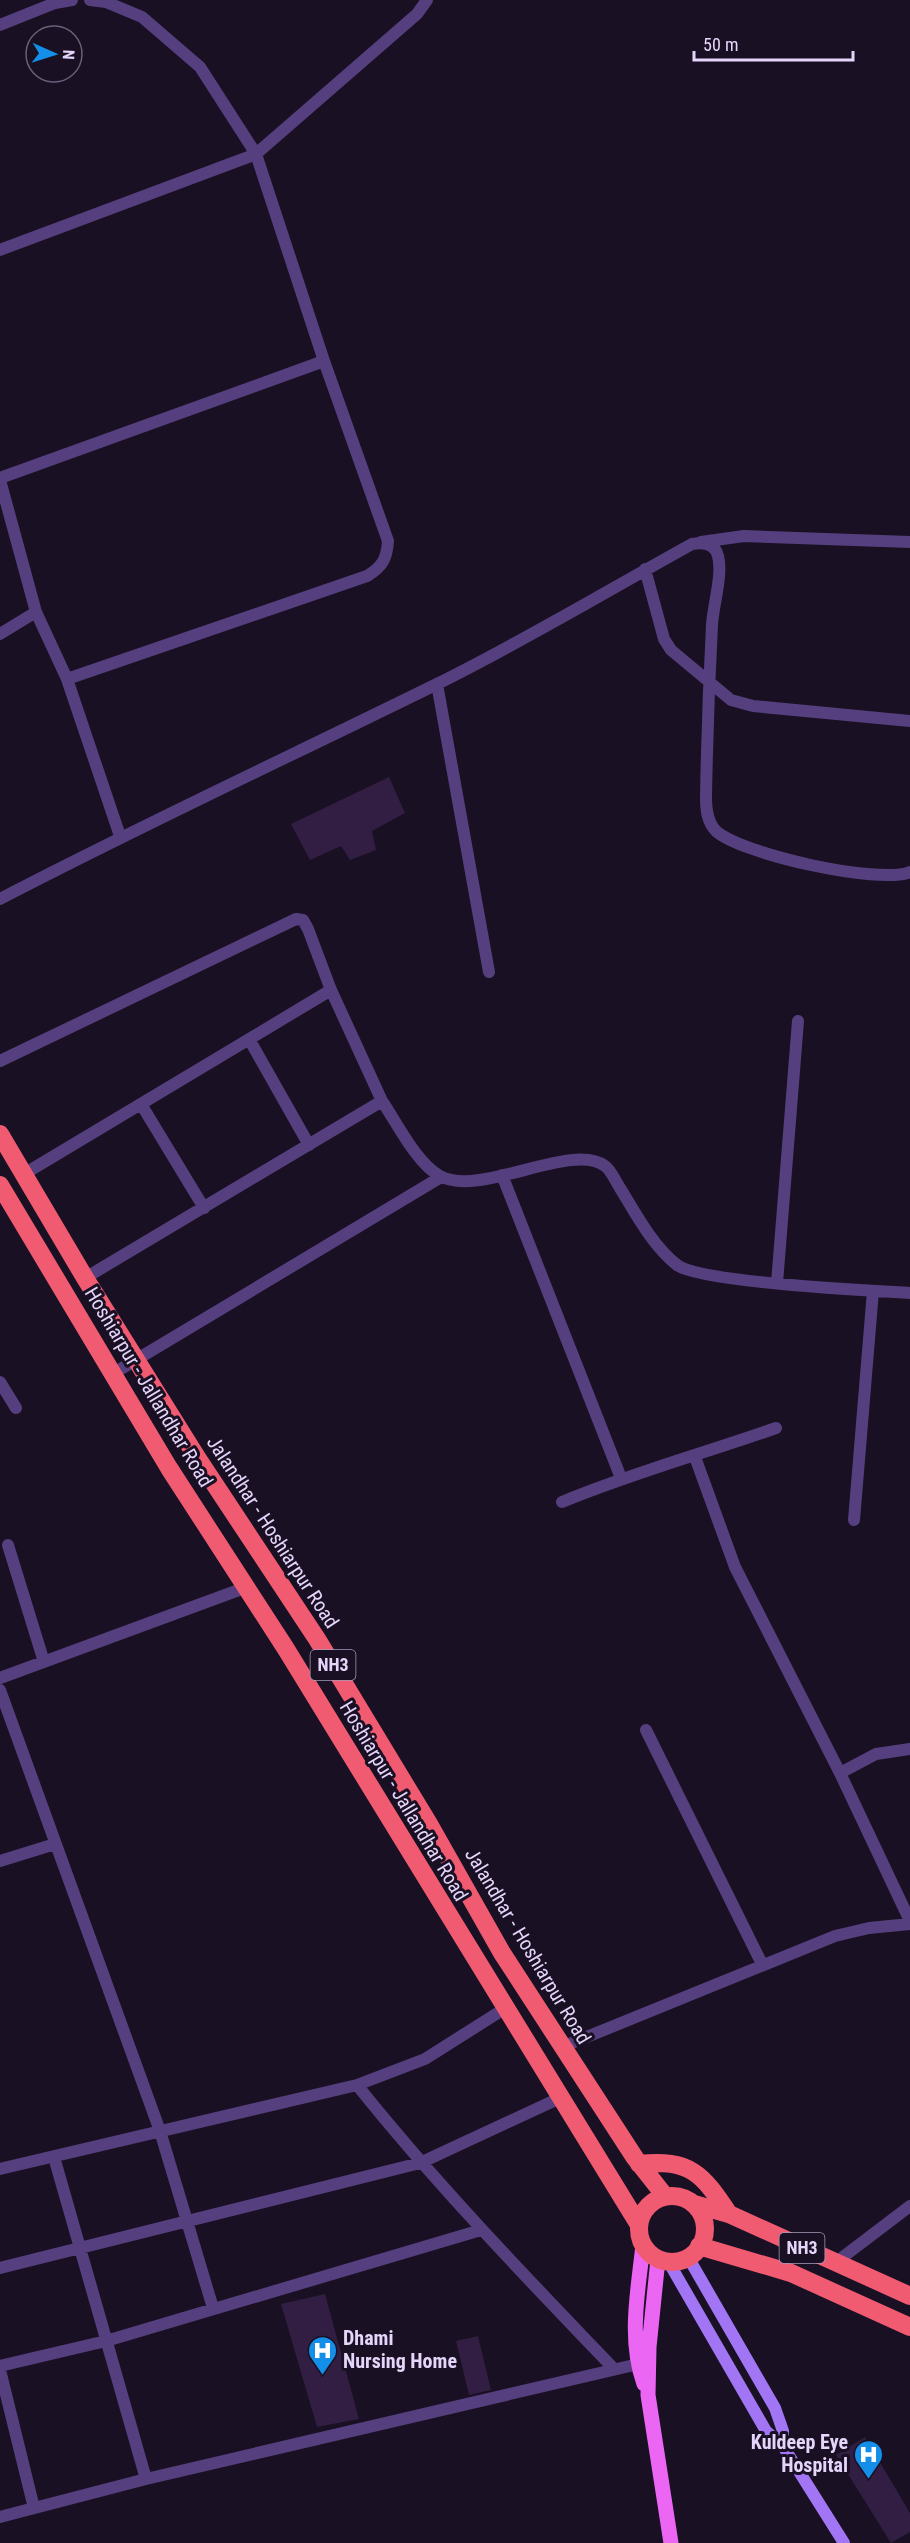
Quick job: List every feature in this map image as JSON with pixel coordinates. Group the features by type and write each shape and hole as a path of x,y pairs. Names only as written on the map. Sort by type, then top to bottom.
{"highway":[{"name":"Jalandhar - Hoshiarpur Road","path":"0,1134 85,1278 198,1459 318,1639 502,1953 639,2164 665,2196"},
{"name":"Hoshiarpur - Jallandhar Road","path":"0,1185 169,1468 247,1587 504,2009 639,2225"},
{"path":"639,2164 659,2162 686,2166 699,2174 729,2214"},
{"path":"665,2196 675,2196 694,2204 704,2222 704,2232 693,2252 663,2260 643,2245 639,2225 647,2206 665,2196"},
{"name":"NH3","path":"694,2204 729,2214 910,2296"},
{"name":"NH3","path":"693,2252 791,2273 910,2326"}],"main road":[{"path":"643,2245 635,2321 644,2363 671,2543"},
{"path":"693,2252 776,2408 783,2432 783,2446"},
{"path":"644,2363 663,2260"},
{"path":"663,2260 766,2431 783,2446 844,2543"}],"street":[{"path":"0,25 55,3 72,0"},
{"path":"67,680 378,569 387,557 388,542 324,361 256,154 200,67 184,51 142,17 106,2 90,0"},
{"path":"0,250 256,154 417,14 427,0"},
{"path":"120,836 67,680 36,612 0,479 324,361"},
{"path":"0,899 120,836 436,684 534,634 692,544 744,536 910,542"},
{"path":"701,542 711,545 718,554 709,682 706,797 707,814 715,830 745,848 839,871 883,876 910,872"},
{"path":"645,569 664,639 682,662 731,700 753,706 910,721"},
{"path":"0,634 36,612"},
{"path":"436,684 489,972"},
{"path":"0,1061 296,919 303,920 331,990 382,1101 423,1161 441,1177 461,1180 502,1175 568,1161 592,1161 605,1166 646,1230 678,1266 698,1273 777,1283 910,1293"},
{"path":"24,1174 331,990"},
{"path":"777,1283 798,1021"},
{"path":"249,1039 309,1145"},
{"path":"85,1278 382,1101"},
{"path":"141,1104 204,1208"},
{"path":"502,1175 621,1478"},
{"path":"114,1373 441,1177"},
{"path":"854,1520 873,1292"},
{"path":"0,1382 16,1408"},
{"path":"562,1502 621,1478 695,1457 776,1428"},
{"path":"562,2047 762,1964 843,1934 910,1922 840,1773 735,1567 695,1457"},
{"path":"8,1545 44,1662"},
{"path":"0,1678 247,1587"},
{"path":"0,1690 160,2131 213,2308"},
{"path":"646,1730 762,1964"},
{"path":"840,1773 876,1754 910,1749"},
{"path":"0,1861 55,1844"},
{"path":"0,2169 357,2085 425,2059 504,2009"},
{"path":"357,2085 420,2163 480,2230 614,2369"},
{"path":"0,2268 82,2250 420,2163 560,2098"},
{"path":"54,2157 146,2479"},
{"path":"835,2263 910,2206"},
{"path":"34,2508 0,2368 106,2341 480,2230"},
{"path":"0,2517 146,2479 644,2363"}],"building":[{"path":"389,777 405,813 372,831 376,850 350,860 341,846 310,860 291,824"},
{"path":"325,2294 359,2419 317,2427 281,2304"},
{"path":"478,2336 491,2390 469,2395 456,2341"},
{"path":"865,2437 910,2513 910,2532 891,2543 836,2455"}],"place":[{"name":"Dhami Nursing Home","path":"322,2376"},
{"name":"Kuldeep Eye Hospital","path":"869,2480"}]}
